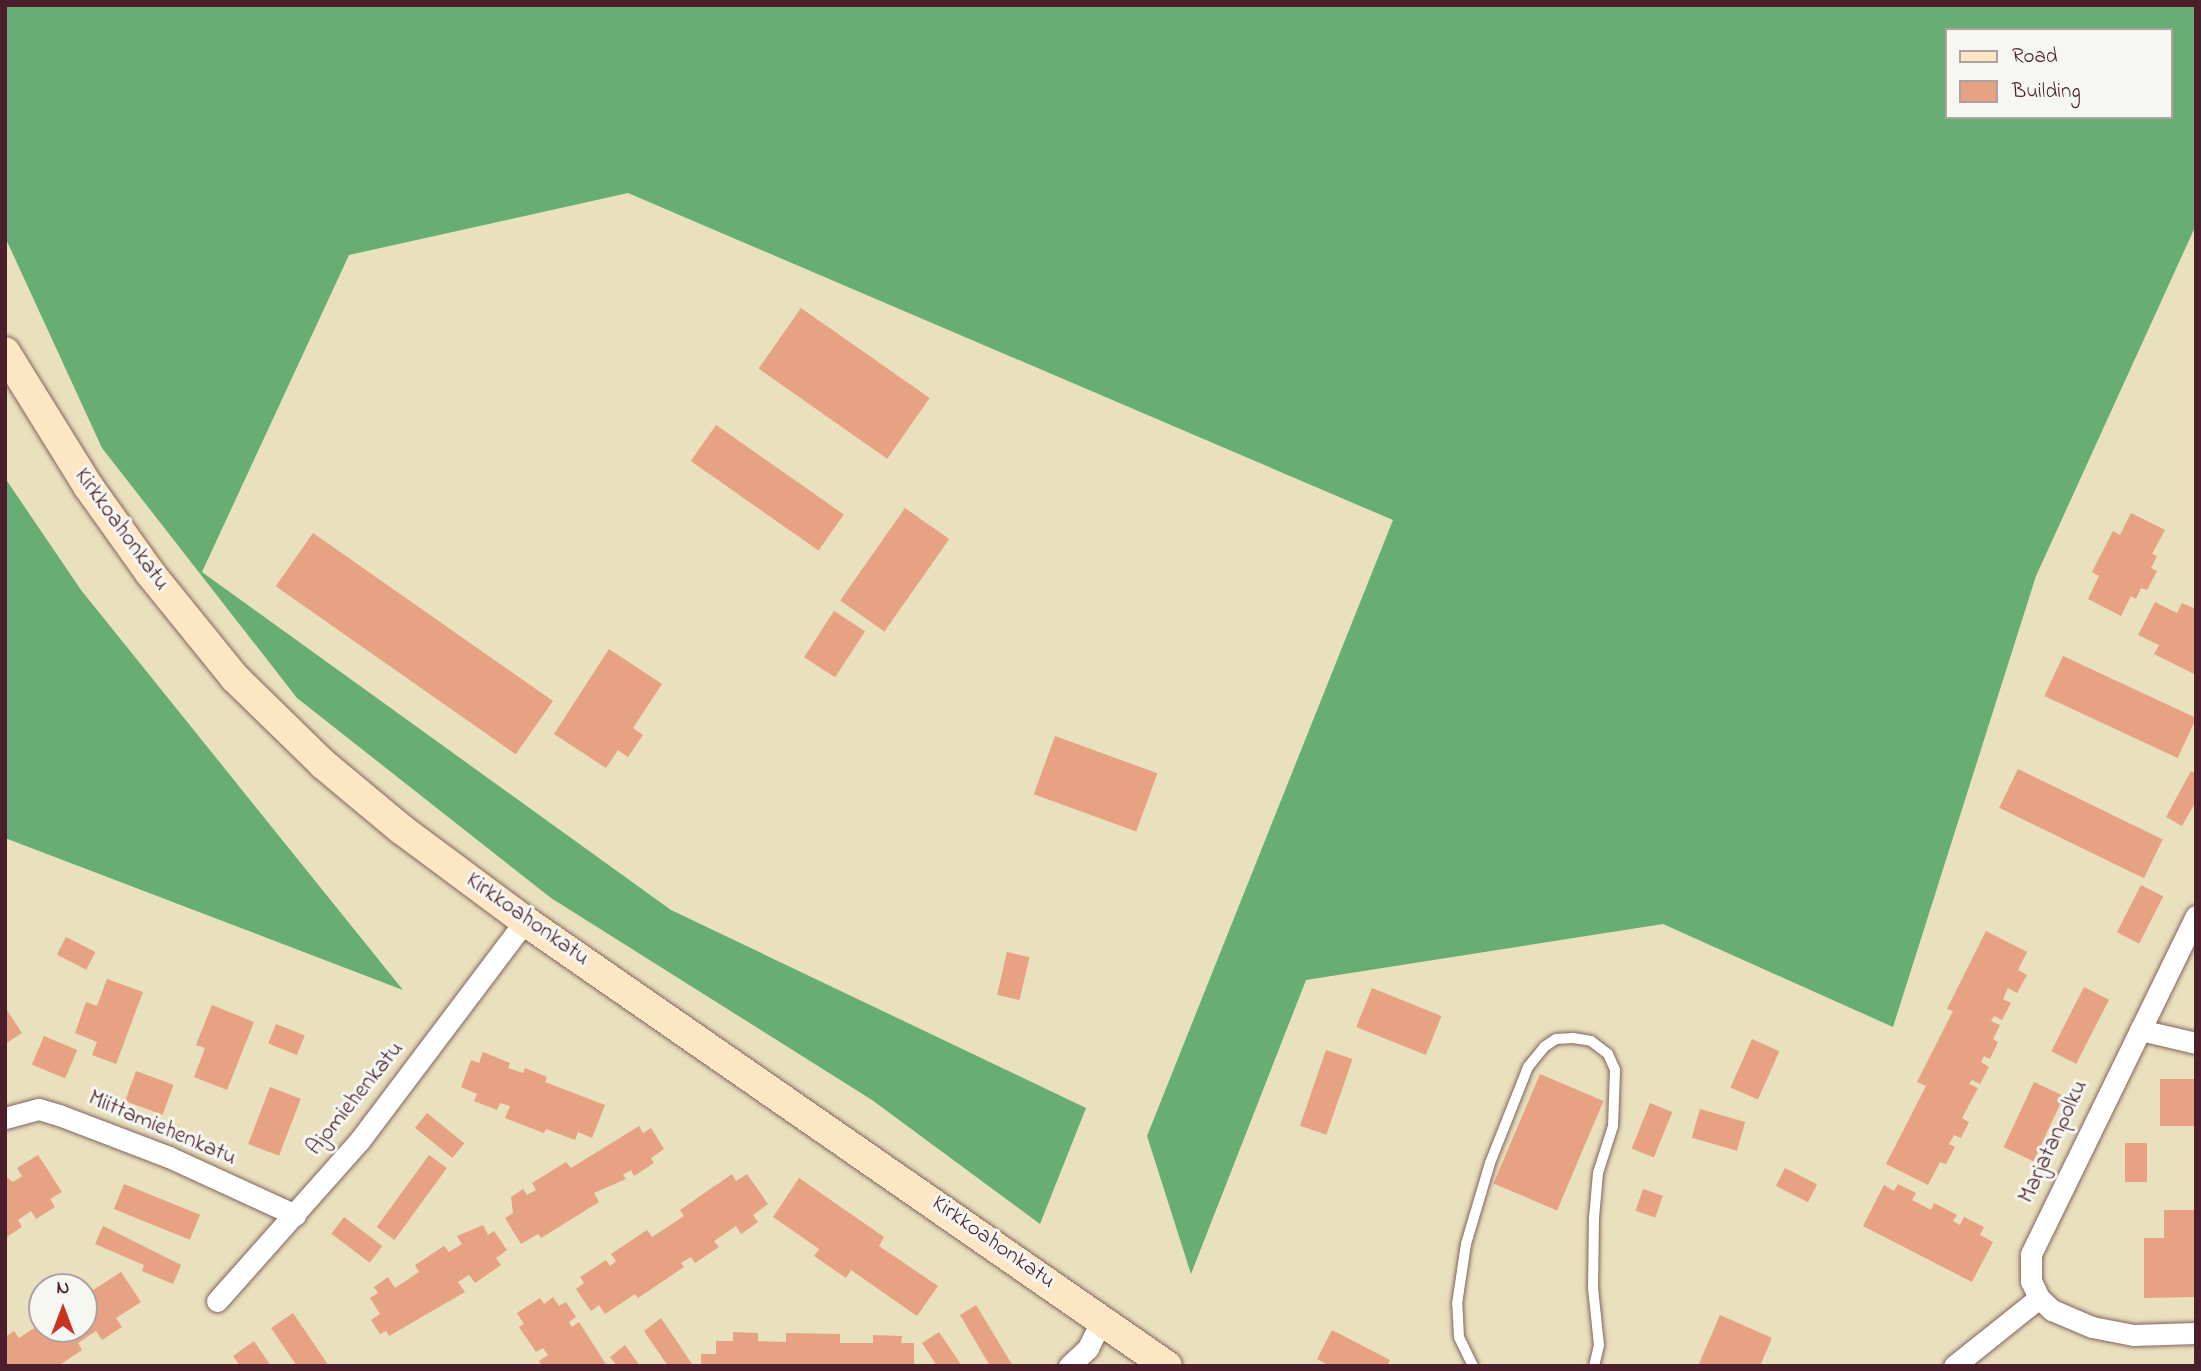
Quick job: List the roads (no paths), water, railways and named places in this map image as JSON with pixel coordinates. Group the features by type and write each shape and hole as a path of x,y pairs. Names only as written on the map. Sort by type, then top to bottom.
{"street":[{"name":"Kirkkoahonkatu","path":"5,352 88,486 235,678 323,764 401,829 525,921 1167,1366"},
{"name":"Marjatanpolku","path":"2039,1298 2031,1281 2031,1254 2196,916"},
{"name":"Ajomiehenkatu","path":"217,1301 360,1140 525,921"},
{"path":"2140,1030 2196,1043"},
{"name":"Miittamiehenkatu","path":"5,1118 39,1109 59,1115 169,1157 295,1215"},
{"path":"1954,1366 2039,1298 2052,1310 2092,1327 2133,1335 2196,1333"},
{"path":"1069,1366 1088,1348 1102,1319"}],"lane":[{"path":"1473,1366 1459,1337 1457,1304 1466,1244 1490,1163 1528,1067 1544,1046 1556,1039 1573,1038 1591,1041 1608,1054 1615,1070 1613,1126 1598,1173 1594,1219 1593,1288 1599,1345 1594,1366"}]}
